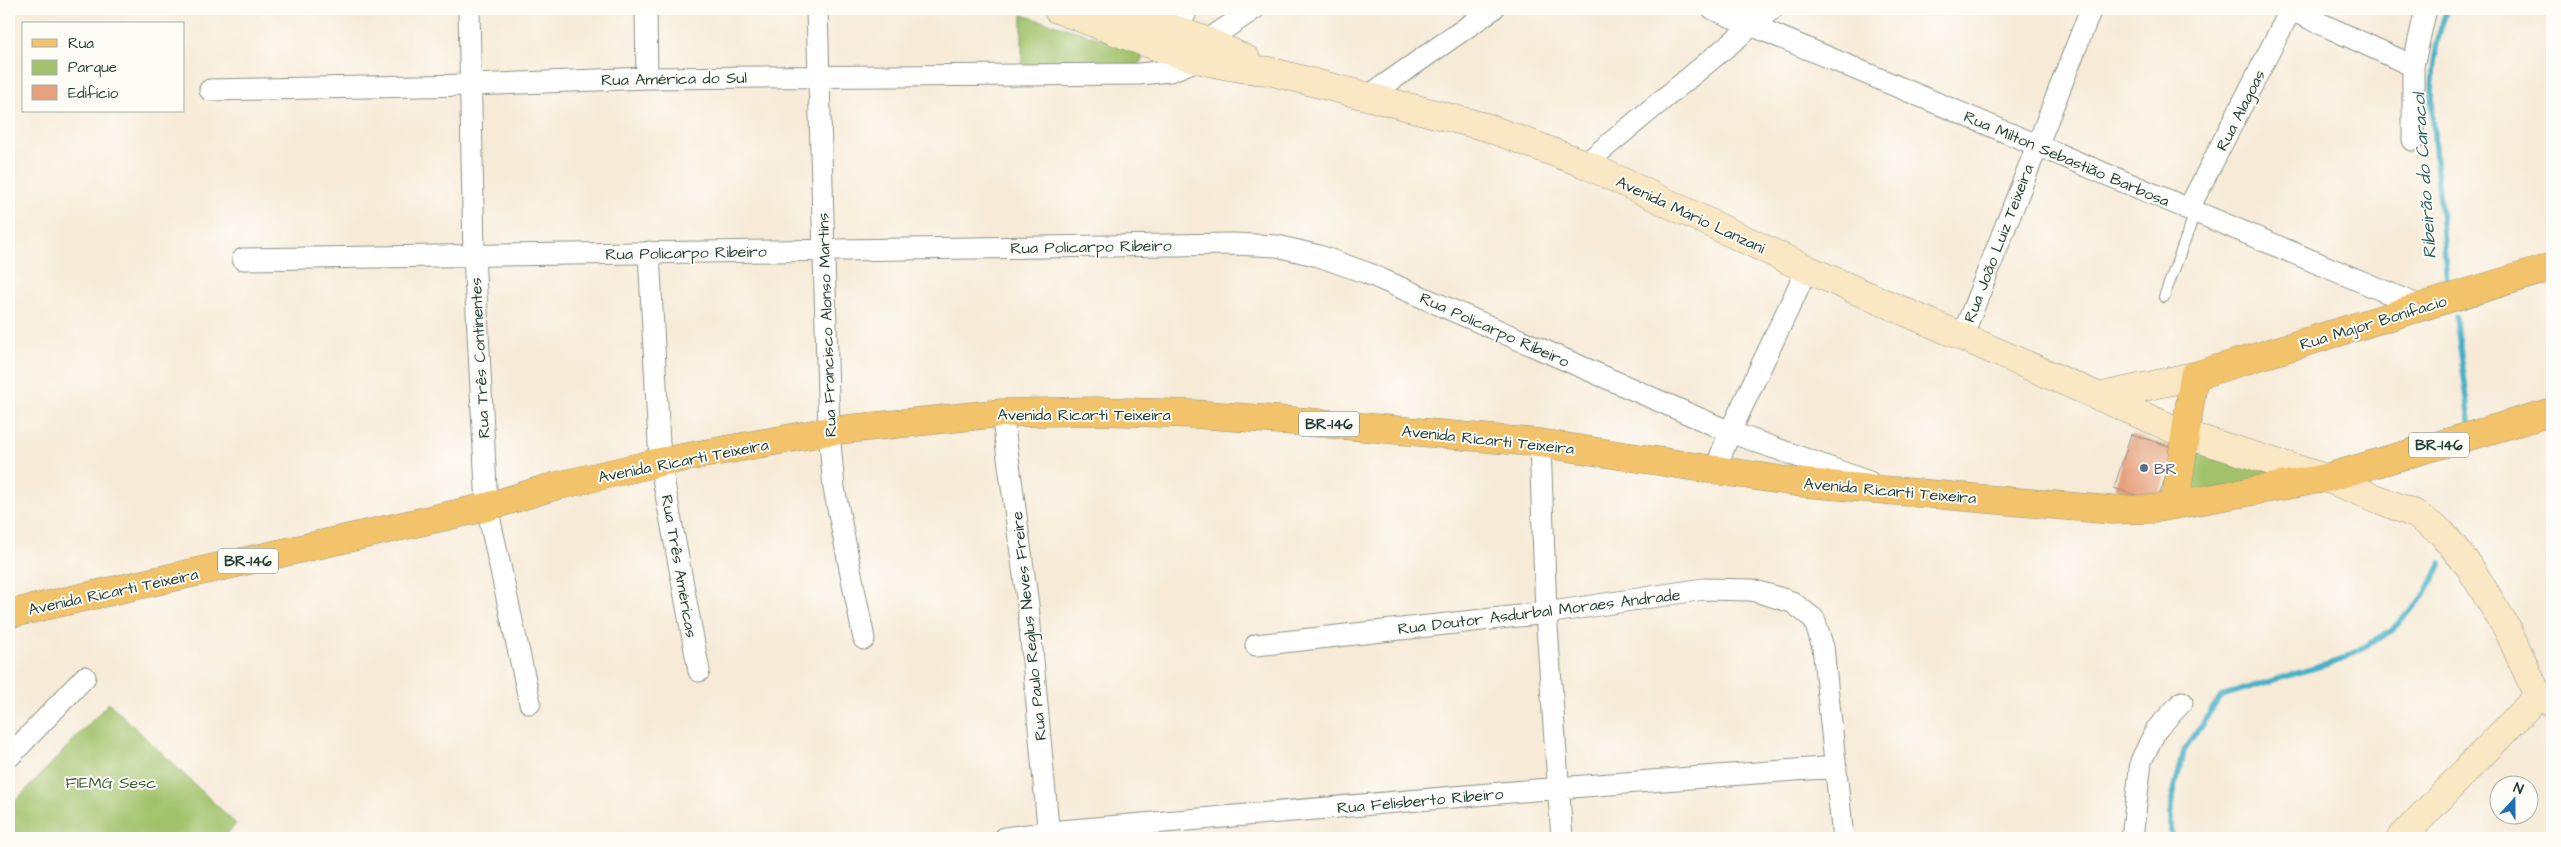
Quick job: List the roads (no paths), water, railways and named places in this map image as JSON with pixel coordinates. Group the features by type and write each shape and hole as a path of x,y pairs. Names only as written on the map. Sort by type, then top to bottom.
{"main road":[{"name":"Rua Major Bonifacio","path":"2194,376 2552,267"},
{"path":"2176,504 2194,376"},
{"name":"Avenida Ricarti Teixeira","path":"9,614 487,507 548,488 660,462 829,431 1002,414 1096,411 1193,414 1540,443 1794,482 2111,510 2152,510 2176,504"},
{"name":"BR-146","path":"2176,504 2326,478 2552,412"}],"street":[{"name":"Rua Três Continentes","path":"469,9 474,255 487,507 530,703"},
{"path":"646,9 647,78"},
{"name":"Rua Francisco Alonso Martins","path":"817,9 829,431 834,488 864,639"},
{"name":"Avenida Mário Lanzani","path":"1057,9 1188,38"},
{"name":"Avenida Mário Lanzani","path":"1118,9 1269,72 1370,95 1486,127 1585,164 1807,268 2187,435 2326,478 2415,514 2442,533 2469,566 2508,630 2545,700"},
{"name":"Rua América do Sul","path":"210,90 819,75 1139,74 1188,38 1254,9"},
{"path":"1370,95 1493,9"},
{"name":"Rua Milton Sebastião Barbosa","path":"1713,9 1753,24 2036,144 2191,212 2422,307"},
{"path":"1585,164 1772,9"},
{"name":"Rua João Luiz Teixeira","path":"1962,337 2036,144 2091,9"},
{"path":"2413,140 2413,66 2426,9"},
{"path":"2291,10 2413,66"},
{"name":"Rua Alagoas","path":"2191,212 2291,10"},
{"name":"Rua Policarpo Ribeiro","path":"243,259 1232,244 1277,246 1319,256 1367,273 1730,432 1891,490"},
{"name":"Rua Três Américas","path":"649,252 660,462 699,671"},
{"path":"1715,470 1730,432 1807,268"},
{"name":"Rua Major Bonifacio","path":"2098,397 2194,376"},
{"name":"Rua Paulo Reglus Neves Freire","path":"1002,414 1028,605 1049,835"},
{"path":"1540,443 1546,613 1562,838"},
{"name":"Rua Doutor Asdurbal Moraes Andrade","path":"1256,645 1546,613 1704,589 1752,590 1792,602 1814,619 1823,647 1836,767"},
{"path":"9,756 84,677"},
{"path":"2401,838 2545,700"},
{"path":"2132,838 2141,761 2156,730 2182,702"},
{"path":"1836,767 1844,838"},
{"name":"Rua Felisberto Ribeiro","path":"1005,838 1558,788 1836,767"}],"lane":[{"path":"2164,297 2191,212"}],"waterway":[{"name":"Ribeirão do Caracol","path":"2447,9 2440,29 2436,50 2432,89 2432,109 2447,282"},
{"name":"Ribeirão do Caracol","path":"2456,317 2470,421"},
{"name":"Ribeirão do Caracol","path":"2171,838 2171,804 2184,751 2221,696 2341,660 2391,631 2426,593 2441,563"}],"place":[{"name":"BR","path":"2144,468"}],"park label":[{"name":"FIEMG Sesc","path":"111,782"}]}
